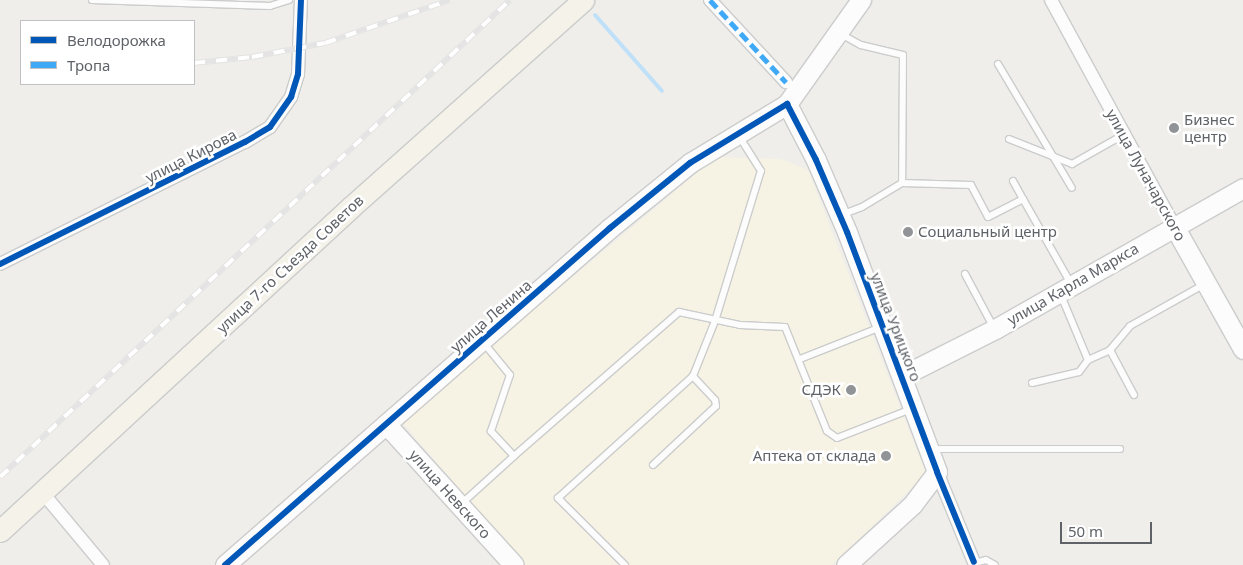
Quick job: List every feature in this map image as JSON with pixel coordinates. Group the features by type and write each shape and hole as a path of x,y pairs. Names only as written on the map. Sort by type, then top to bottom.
{"main road":[{"name":"улица 7-го Съезда Советов","path":"0,531 351,207 583,0"}],"street":[{"name":"улица Кирова","path":"0,264 245,142 270,127 291,97 298,74 301,0"},
{"path":"710,0 786,82"},
{"name":"улица Ленина","path":"225,565 482,340 683,169 737,133 787,104 806,82 837,32 861,0"},
{"name":"улица Луначарского","path":"1051,0 1123,135 1243,349"},
{"name":"улица Урицкого","path":"787,104 840,216 902,376 936,472 974,563"},
{"name":"улица Карла Маркса","path":"902,376 995,330 1243,188"},
{"name":"улица Невского","path":"386,424 460,505 507,563"},
{"path":"846,565 912,505 936,472"},
{"path":"42,492 103,565"}],"lane":[{"path":"92,0 270,6 289,0"},
{"path":"837,32 861,45 903,55 902,183"},
{"path":"998,64 1072,188"},
{"path":"625,565 558,498 693,376 715,321 761,171 737,133"},
{"path":"1009,139 1056,160 1072,164 1123,135"},
{"path":"1013,181 1066,289 1088,360"},
{"path":"840,216 862,207 902,183 971,185 988,217 1023,199"},
{"path":"965,274 995,330"},
{"path":"1032,383 1079,372 1088,360 1110,350 1130,326 1207,283"},
{"path":"460,505 674,314 685,312 715,321 785,327 800,359 827,432 837,438 913,408"},
{"path":"800,359 882,326"},
{"path":"482,340 510,375 491,431 514,456"},
{"path":"1110,350 1134,395"},
{"path":"653,465 716,406 715,400 693,376"},
{"path":"929,449 1120,449"},
{"path":"974,563 986,560 995,565"}],"shaded area":[{"path":"716,157 781,159 808,170 926,474 832,565 525,565 401,421"}],"waterway":[{"path":"595,15 662,91"}],"railway":[{"path":"195,63 252,57 325,43 450,0"},
{"path":"0,477 510,0"}],"marked path":[{"path":"710,0 786,82"}],"cycle path":[{"path":"0,264 245,142 270,127 291,97 298,74 301,0"},
{"path":"225,565 610,228 690,163 787,104 816,160 847,232 937,472 974,562"}],"place":[{"name":"Бизнес центр","path":"1174,128"},
{"name":"Социальный центр","path":"908,232"},
{"name":"СДЭК","path":"851,390"},
{"name":"Аптека от склада","path":"886,456"}]}
